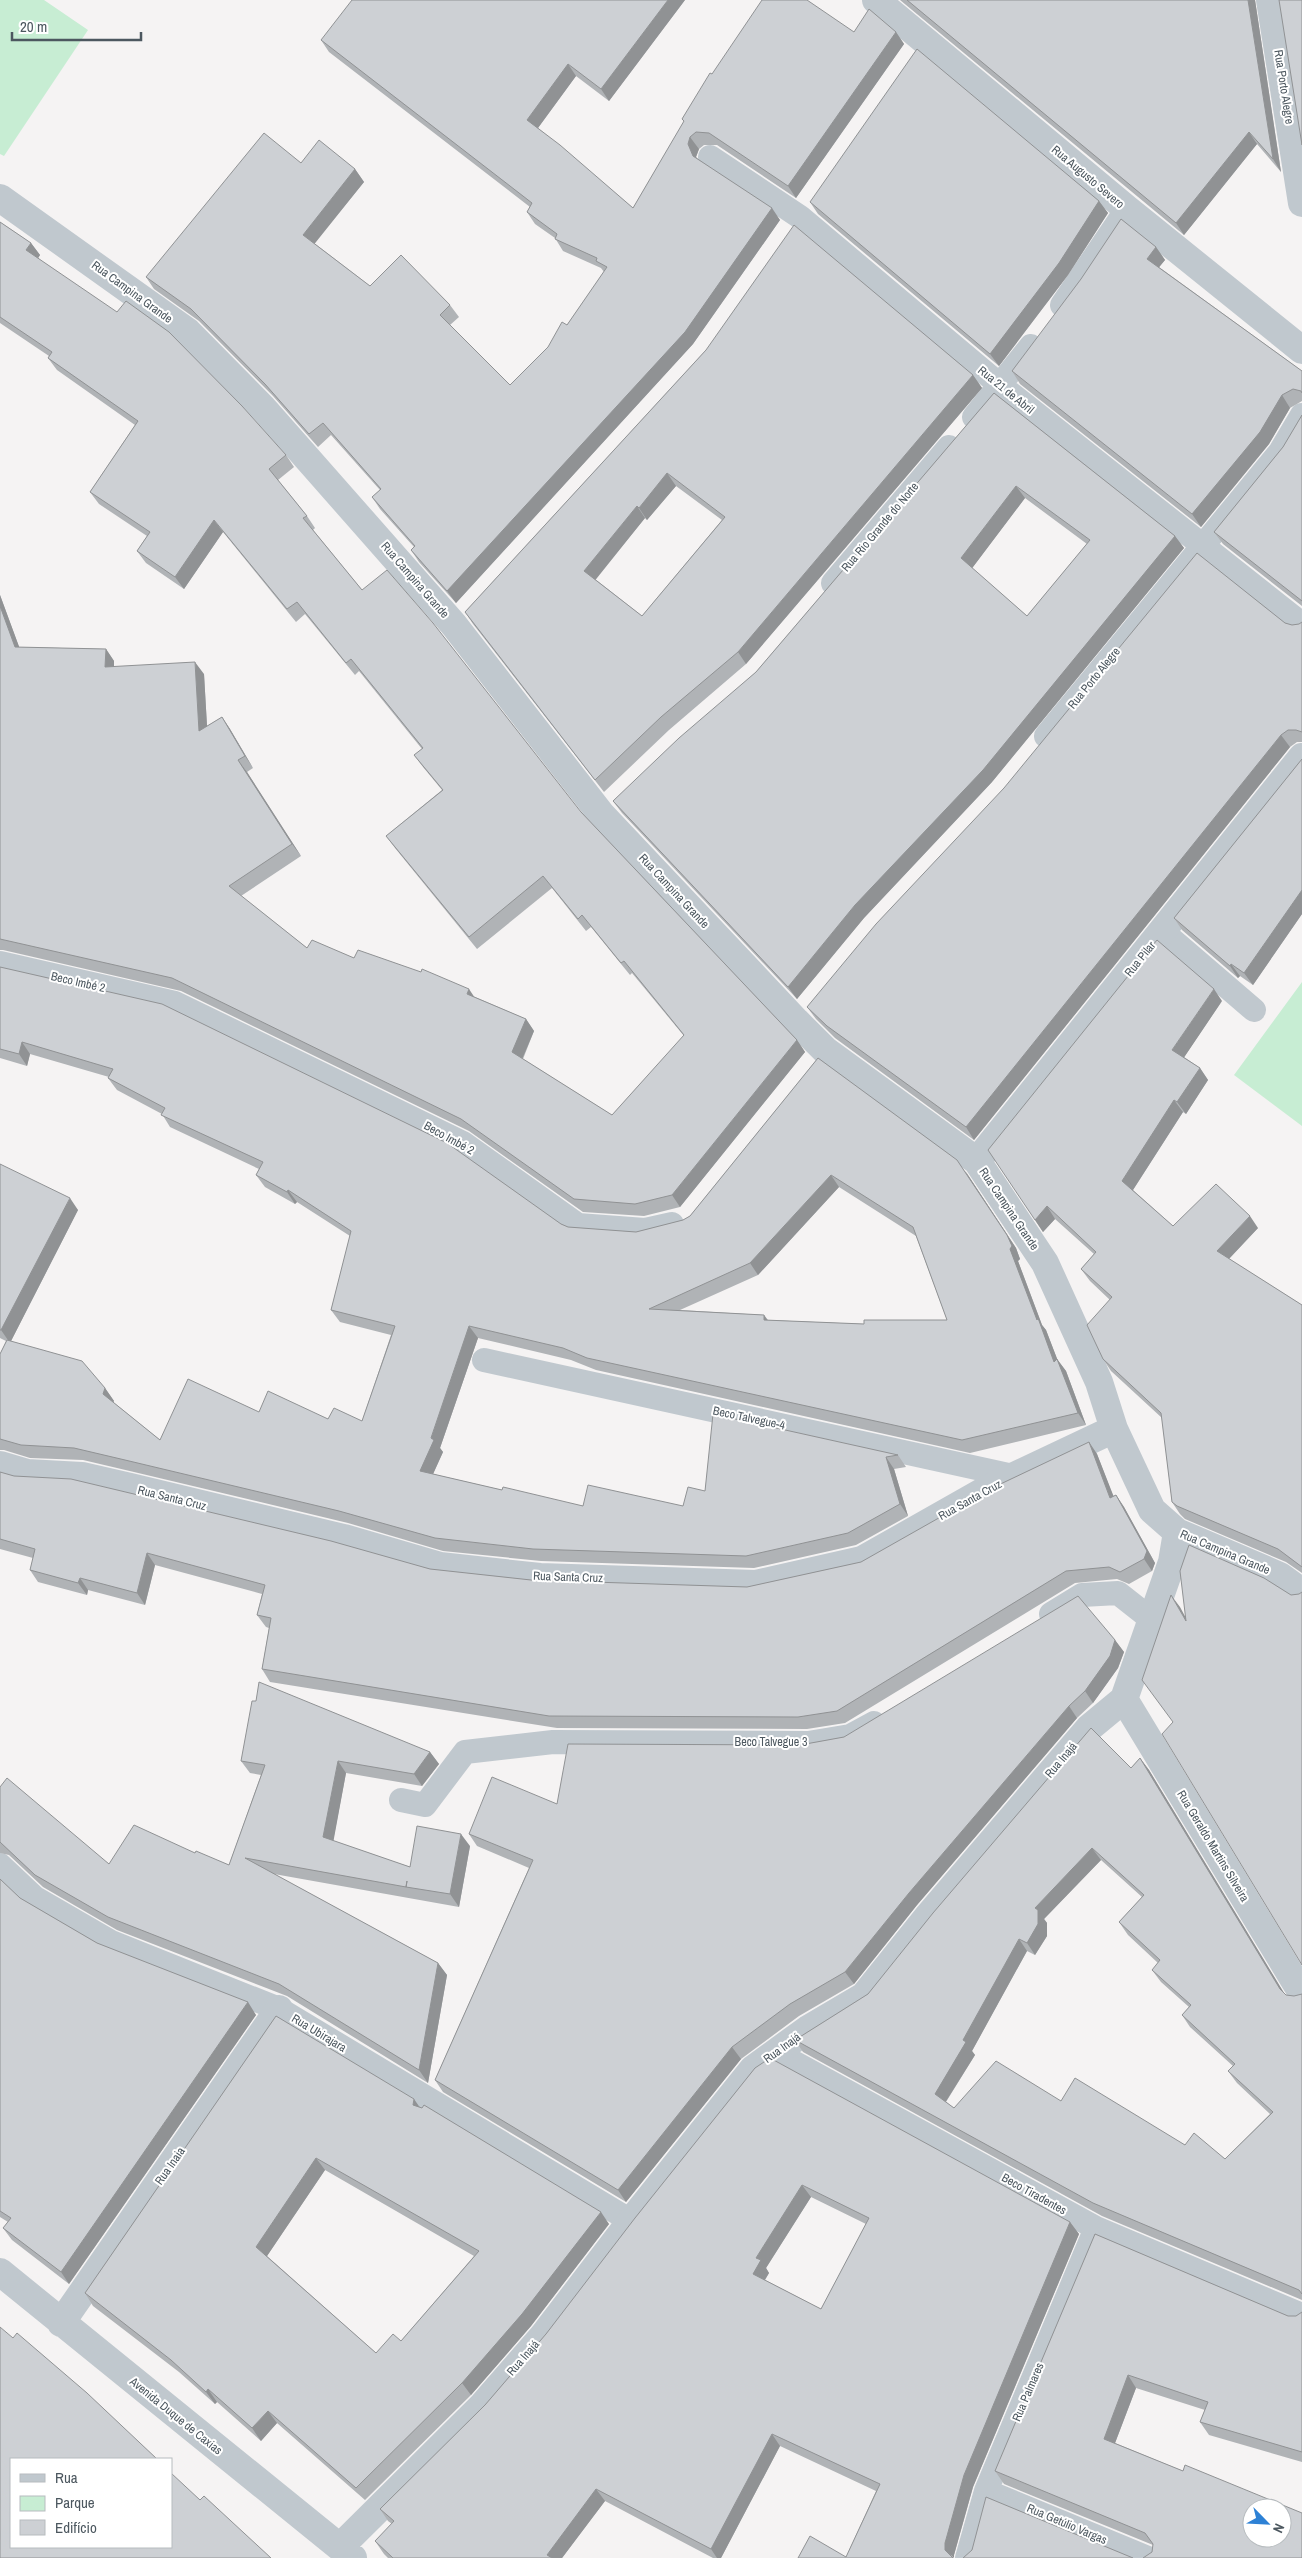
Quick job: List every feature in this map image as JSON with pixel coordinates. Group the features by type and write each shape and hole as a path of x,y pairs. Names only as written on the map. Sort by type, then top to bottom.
{"street":[{"name":"Rua Augusto Severo","path":"876,0 919,48 1126,209 1302,350"},
{"name":"Rua Porto Alegre","path":"1270,0 1302,203"},
{"name":"Rua Campina Grande","path":"0,198 188,332 262,407 460,617 608,807 802,1014 818,1058 977,1161 1045,1263 1098,1382 1114,1429 1152,1510 1177,1532 1280,1576 1302,1592"},
{"name":"Rua Pilar","path":"977,1161 1302,757"},
{"name":"Rua Santa Cruz","path":"0,1465 27,1474 82,1476 130,1487 344,1538 440,1566 540,1577 756,1584 862,1560 1013,1476 1114,1429"},
{"path":"1124,1699 1150,1619 1172,1562 1177,1532"},
{"name":"Rua Geraldo Martins Silveira","path":"1124,1699 1302,1993"},
{"name":"Rua Inajá","path":"346,2553 482,2406 556,2321 631,2221 753,2069 808,2029 864,1996 929,1915 1089,1728 1124,1699"},
{"name":"Rua Inaia","path":"61,2323 279,2009"},
{"name":"Avenida Duque de Caxias","path":"0,2272 346,2553"}],"lane":[{"name":"Rua 21 de Abril","path":"710,157 800,217 1001,386 1302,624"},
{"name":"Rua Rio Grande do Norte","path":"818,601 1001,386 1079,282 1126,209"},
{"name":"Rua Porto Alegre","path":"1032,754 1280,452 1302,415"},
{"path":"1162,931 1254,1010"},
{"name":"Beco Imbé 2","path":"0,962 175,1003 463,1143 578,1225 645,1230 688,1219 695,1212"},
{"name":"Beco Talvegue-4","path":"484,1360 1013,1476"},
{"path":"1031,1626 1082,1595 1118,1593 1150,1619"},
{"name":"Beco Talvegue 3","path":"401,1800 425,1805 464,1752 553,1742 808,1743 850,1736 896,1709"},
{"name":"Rua Ubirajara","path":"0,1865 35,1898 111,1942 279,2009 631,2221"},
{"name":"Beco Tiradentes","path":"775,2052 1096,2228 1302,2315"},
{"name":"Rua Palmares","path":"967,2558 986,2491 1096,2228"},
{"name":"Rua Getúlio Vargas","path":"986,2491 1148,2558"}],"green space":[{"path":"0,0 44,0 88,30 4,156 0,154"},
{"path":"1302,982 1302,1126 1234,1075"}],"building":[{"path":"352,0 668,0 601,89 568,64 527,120 560,145 633,208 684,121 682,119 710,73 712,74 762,0 807,0 854,32 869,9 896,32 788,186 709,133 696,132 690,137 688,144 693,156 772,208 685,332 447,591 411,550 415,546 372,497 381,489 323,423 309,434 265,384 191,309 146,277 264,133 301,163 319,140 355,169 303,235 370,286 401,255 450,305 440,315 510,385 548,347 562,322 567,325 607,267 596,261 597,258 555,239 557,234 527,212 532,203 321,40"},
{"path":"907,0 1248,0 1273,159 1249,132 1176,223"},
{"path":"1279,0 1302,0 1302,145"},
{"path":"917,49 1099,201 1059,263 990,354 810,202"},
{"path":"1121,219 1156,247 1147,259 1302,371 1302,393 1293,389 1282,395 1260,432 1192,514 1012,371 1081,279"},
{"path":"0,222 31,243 26,250 117,312 126,301 169,332 242,406 286,455 269,469 307,516 303,518 362,590 387,570 433,623 581,812 797,1040 672,1195 635,1204 574,1199 461,1119 172,978 0,939 0,606 15,647 106,649 105,667 195,662 199,731 222,717 245,756 238,760 292,844 229,886 307,948 312,940 354,958 358,950 421,972 422,969 469,989 467,994 526,1019 512,1052 612,1115 684,1035 624,961 621,963 582,915 578,919 543,876 469,937 386,836 443,790 414,755 423,748 351,659 346,663 297,602 287,609 214,520 175,577 137,551 150,532 90,492 138,421 48,358 52,352 0,317"},
{"path":"794,225 973,375 738,652 661,717 595,780 465,612 706,350","holes":["667,473 725,517 642,616 584,571 637,506 639,508"]},
{"path":"994,393 1175,536 983,770 855,905 788,987 613,801 679,738 756,672","holes":["1016,486 1090,540 1027,616 961,558"]},
{"path":"1302,415 1302,601 1214,532 1283,447"},
{"path":"1197,553 1285,623 1292,625 1302,622 1302,732 1288,730 1281,735 966,1127 827,1026 807,1007 876,924 1004,788"},
{"path":"1302,759 1302,890 1244,973 1231,964 1230,966 1174,918"},
{"path":"1157,940 1214,989 1172,1050 1200,1068 1177,1102 1174,1100 1122,1181 1173,1226 1216,1184 1250,1216 1217,1251 1302,1305 1302,1567 1278,1549 1177,1506 1172,1502 1161,1413 1103,1359 1087,1325 1112,1297 1081,1269 1096,1252 1047,1206 1035,1220 988,1150"},
{"path":"0,967 162,1004 447,1143 561,1224 568,1227 636,1232 683,1220 690,1216 818,1058 957,1160 1007,1235 1012,1246 1010,1249 1037,1320 1038,1318 1054,1362 1057,1359 1078,1413 962,1440 587,1358 563,1348 469,1326 431,1438 434,1440 420,1471 502,1490 503,1487 583,1506 588,1485 683,1506 688,1487 705,1491 713,1414 898,1455 886,1457 900,1504 848,1533 746,1556 533,1549 435,1538 339,1511 74,1448 21,1445 0,1439 0,1354 7,1340 82,1361 105,1388 103,1394 160,1440 188,1379 259,1412 268,1391 328,1419 334,1408 362,1421 395,1326 331,1310 351,1231 288,1190 287,1192 256,1175 263,1162 161,1115 165,1108 108,1078 113,1069 22,1042 19,1054 0,1049","holes":["831,1175 913,1227 947,1320 864,1320 864,1324 764,1320 764,1315 649,1309 750,1263"]},
{"path":"0,1164 70,1198 1,1330 0,1330"},
{"path":"1089,1442 1110,1498 1116,1495 1147,1551 1144,1559 1120,1572 1109,1567 1066,1571 837,1711 798,1717 549,1716 262,1669 271,1618 257,1615 265,1585 147,1553 137,1593 80,1578 78,1583 30,1570 35,1549 0,1539 0,1472 14,1476 71,1479 331,1541 430,1569 531,1580 747,1587 861,1562 990,1489"},
{"path":"1189,1545 1264,1578 1291,1595 1302,1592 1302,1965 1162,1734 1173,1722 1142,1680 1171,1595 1186,1621 1180,1571"},
{"path":"1078,1596 1115,1640 1110,1656 1085,1691 1069,1706 909,1893 845,1972 790,2004 732,2047 618,2190 435,2080 533,1860 469,1834 492,1777 557,1804 568,1744 800,1745 844,1737"},
{"path":"259,1682 430,1752 414,1774 338,1761 323,1837 410,1867 417,1826 461,1834 450,1894 245,1858 438,1963 419,2070 279,1984 108,1917 35,1875 0,1842 0,1787 7,1778 109,1864 134,1825 195,1853 196,1851 229,1865 265,1765 241,1761 252,1701 256,1701"},
{"path":"1091,1728 1131,1768 1140,1758 1280,1989 1286,1995 1302,1994 1302,2294 1299,2290 1093,2203 795,2040 868,1994 933,1913","holes":["1092,1848 1144,1895 1119,1922 1160,1960 1152,1970 1191,2005 1182,2015 1235,2064 1228,2071 1273,2112 1225,2159 1194,2133 1185,2145 1075,2078 1061,2101 996,2061 954,2108 935,2094 966,2042 963,2040 1019,1939 1027,1943 1038,1924 1038,1910 1035,1908"]},
{"path":"0,1879 20,1898 97,1943 248,2002 61,2272 3,2228 11,2218 0,2211"},
{"path":"276,2016 414,2099 413,2105 422,2108 424,2105 601,2212 522,2314 462,2383 356,2488 268,2411 252,2428 208,2389 206,2392 171,2360 85,2293","holes":["316,2158 479,2251 401,2341 393,2334 376,2353 256,2247"]},
{"path":"770,2058 1070,2222 964,2475 945,2543 945,2550 953,2558 798,2558 810,2536 846,2557 880,2484 772,2434 711,2549 596,2489 547,2555 552,2558 393,2558 375,2541 394,2521 380,2509 485,2405 546,2334 635,2218 755,2068","holes":["802,2185 869,2218 821,2309 753,2274 761,2260 756,2258"]},
{"path":"1095,2234 1288,2316 1296,2316 1302,2312 1302,2452 1200,2422 1208,2402 1128,2375 1104,2439 1183,2471 1185,2465 1265,2498 1242,2498 1242,2548 1292,2548 1292,2509 1302,2513 1302,2558 1143,2558 1152,2552 1153,2544 1145,2533 995,2471"},
{"path":"0,2327 13,2338 17,2333 87,2393 156,2458 10,2458 10,2548 172,2548 172,2474 200,2500 204,2496 271,2558 0,2558"},
{"path":"986,2497 1133,2558 963,2558 972,2550"}]}
